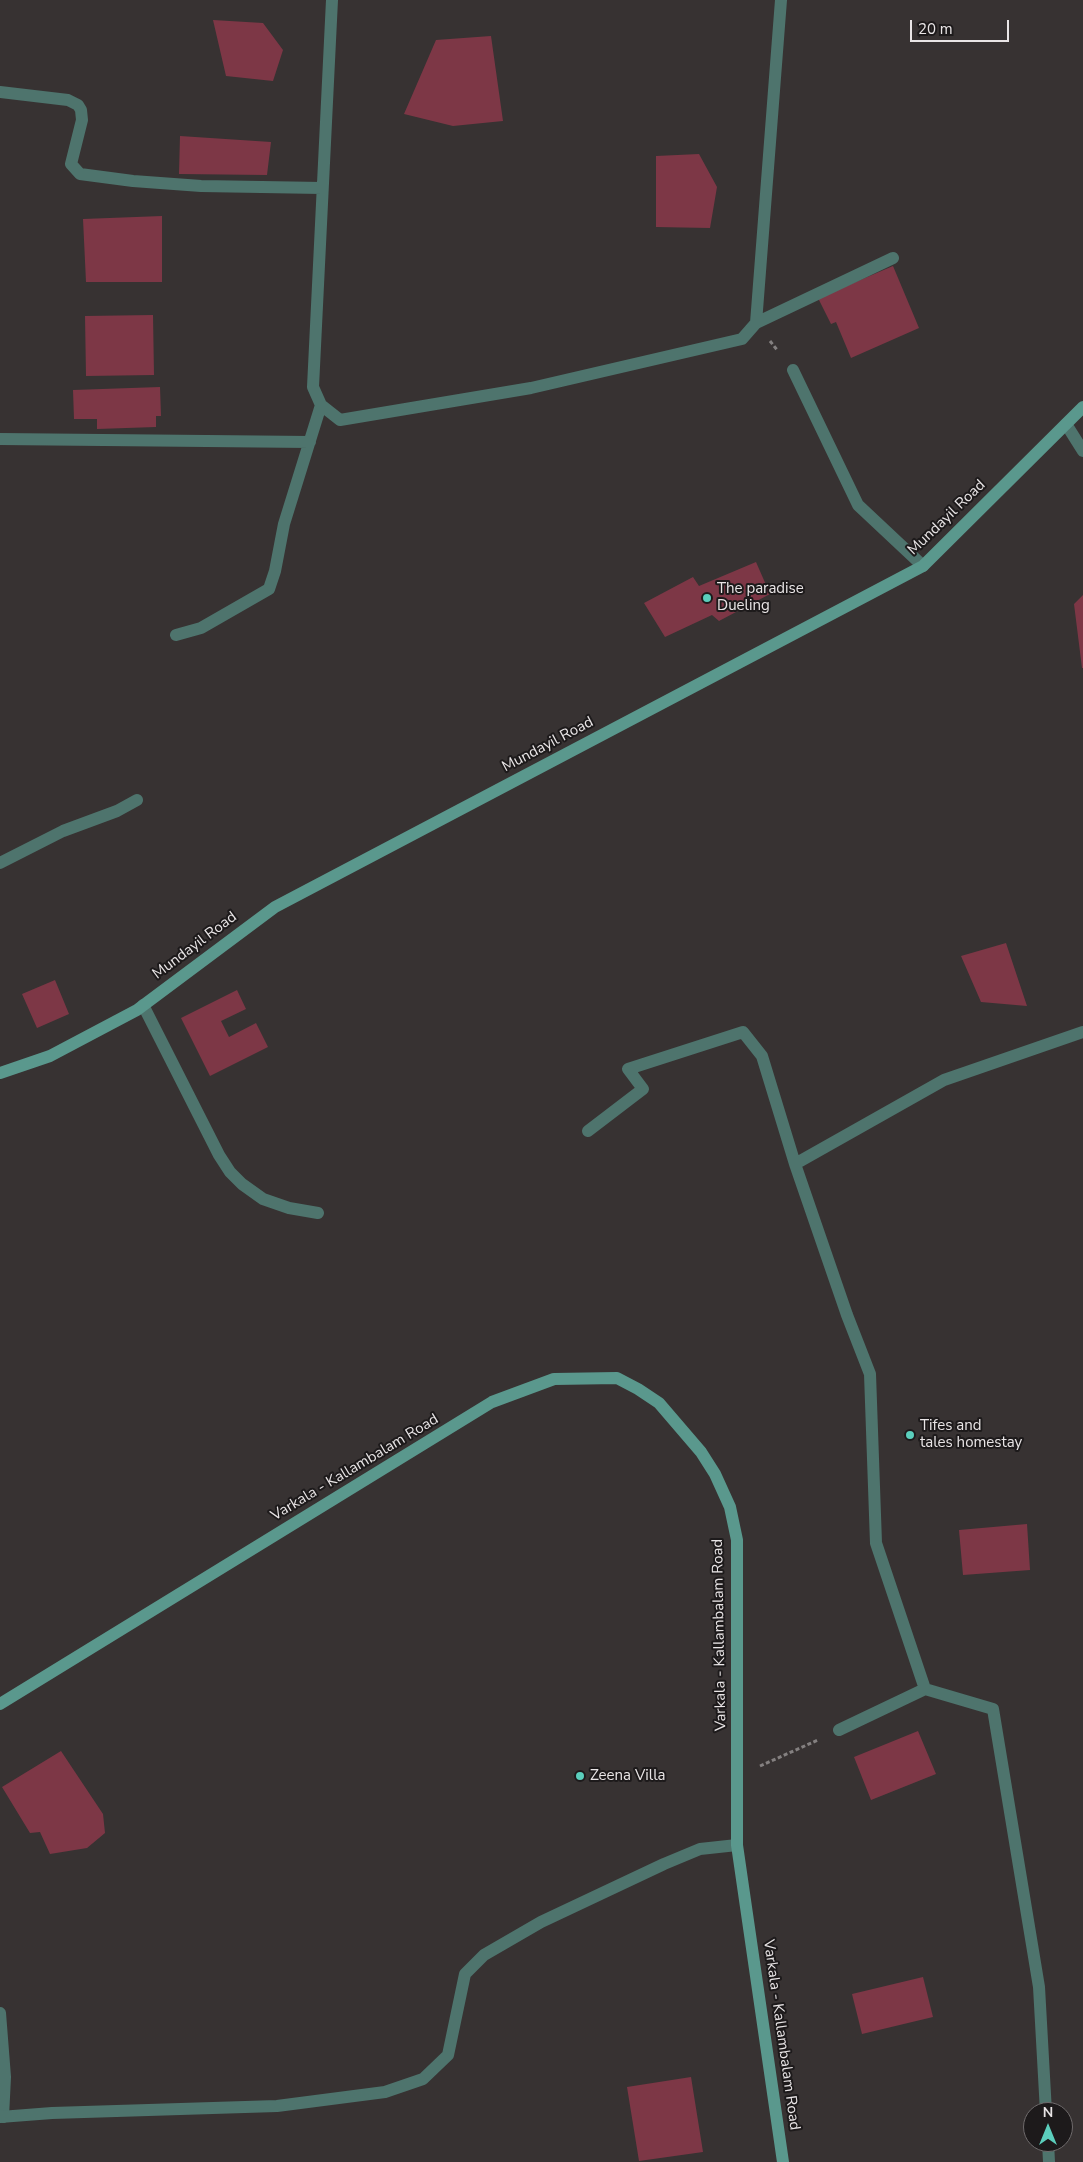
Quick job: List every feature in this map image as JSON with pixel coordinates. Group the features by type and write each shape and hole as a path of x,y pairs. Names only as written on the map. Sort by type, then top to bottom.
{"main road":[{"name":"Mundayil Road","path":"0,1073 50,1056 143,1005 275,907 923,566 1083,407"},
{"name":"Varkala - Kallambalam Road","path":"0,1704 492,1402 554,1379 617,1378 659,1403 684,1430 714,1474 730,1508 737,1540 737,1845 783,2162"}],"street":[{"path":"332,0 313,387 321,405 340,420 531,388 742,339 756,322 893,258"},
{"path":"756,322 780,0"},
{"path":"0,92 68,100 78,105 81,110 82,120 71,164 80,174 133,181 201,186 322,188"},
{"path":"793,370 858,505 923,566"},
{"path":"176,635 201,628 269,590 275,572 284,524 321,405"},
{"path":"1066,424 1083,451"},
{"path":"0,439 310,442"},
{"path":"0,863 63,831 137,800"},
{"path":"143,1005 219,1156 230,1172 242,1184 263,1199 289,1208 318,1213"},
{"path":"588,1131 643,1089 628,1069 743,1032 762,1056 846,1315 870,1374 876,1543 925,1689"},
{"path":"796,1164 944,1080 1083,1032"},
{"path":"839,1730 925,1689 993,1709 1039,1987 1045,2102"},
{"path":"0,2013 5,2077 1,2117 52,2113 277,2106 385,2092 424,2080 448,2056 465,1974 484,1955 541,1922 664,1864 700,1849 737,1845"}],"path":[{"path":"756,322 793,370"},
{"path":"737,1771 768,1764 839,1730"}],"building":[{"path":"213,20 263,23 283,50 273,81 226,76"},
{"path":"491,36 503,121 453,126 404,114 436,40"},
{"path":"180,136 271,142 267,175 179,174"},
{"path":"699,154 717,187 710,228 656,227 656,156"},
{"path":"162,216 162,282 86,282 83,219"},
{"path":"893,266 919,328 851,358 836,322 831,324 818,298"},
{"path":"153,315 154,375 86,376 85,316"},
{"path":"160,387 161,416 156,416 156,427 97,429 97,419 74,419 73,390"},
{"name":"The paradise Dueling","path":"756,562 770,594 719,621 712,615 665,637 644,603 693,577 699,586"},
{"path":"1083,595 1083,668 1082,668 1074,604"},
{"path":"1006,943 1027,1006 981,1002 961,956"},
{"path":"55,980 69,1014 37,1028 22,994"},
{"path":"237,990 246,1009 221,1021 229,1037 256,1023 268,1047 210,1076 181,1018"},
{"path":"1027,1524 1030,1570 963,1575 959,1530"},
{"path":"918,1731 936,1774 871,1800 854,1757"},
{"path":"61,1751 103,1814 105,1833 87,1848 50,1854 40,1832 30,1833 2,1787"},
{"path":"923,1977 933,2017 862,2034 852,1994"},
{"path":"691,2077 703,2152 639,2161 627,2087"}],"place":[{"name":"The paradise Dueling","path":"707,598"},
{"name":"Tifes and tales homestay","path":"910,1435"},
{"name":"Zeena Villa","path":"580,1776"}]}
